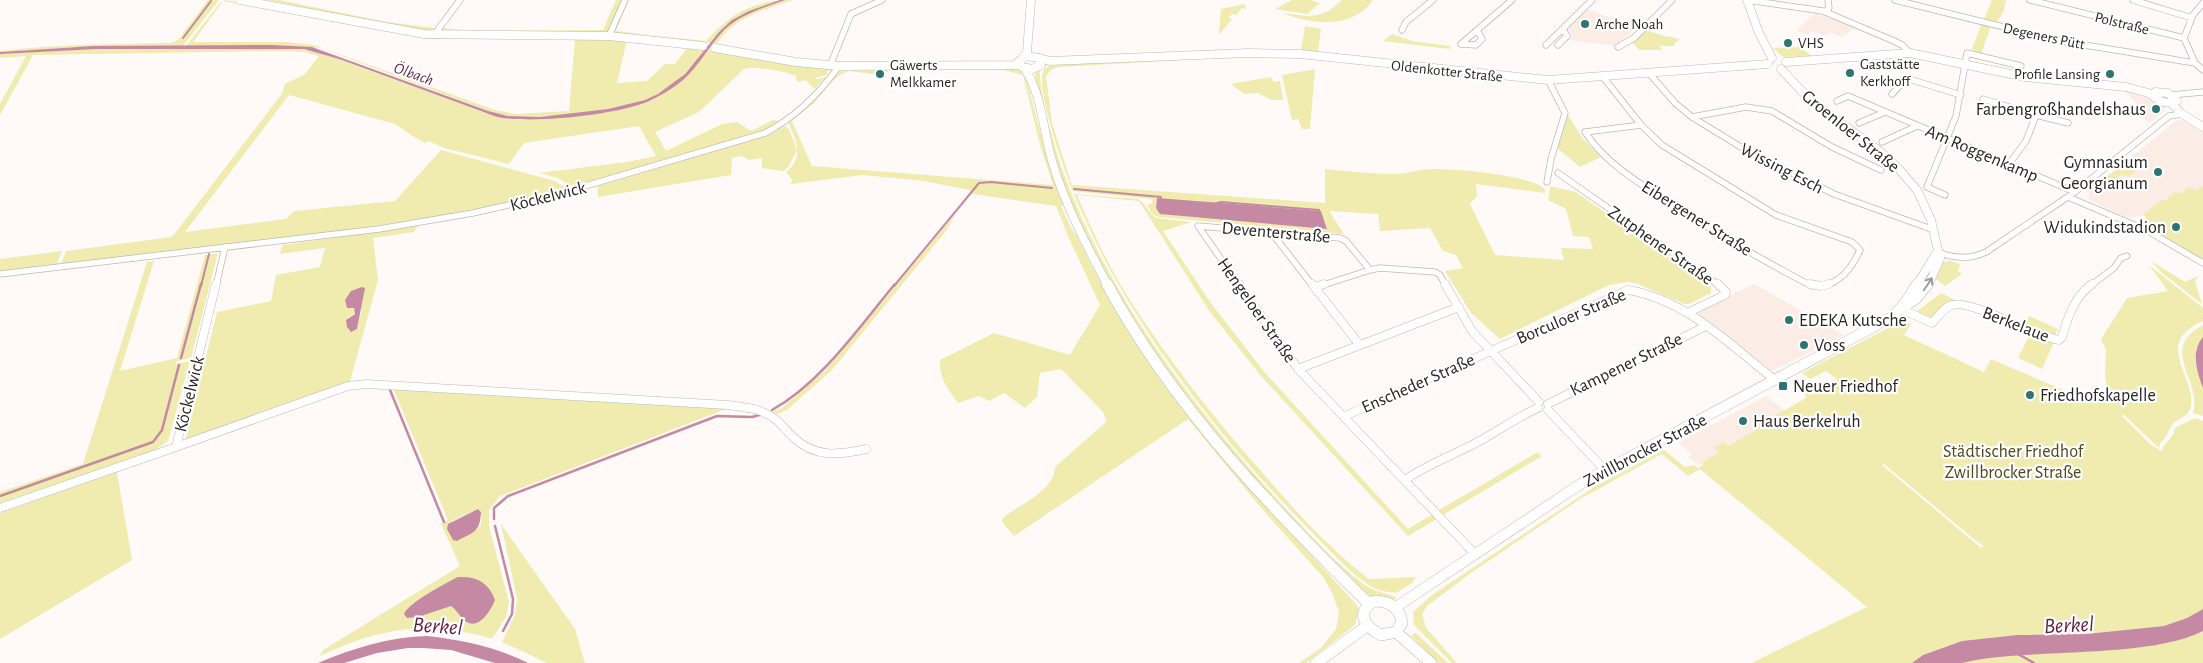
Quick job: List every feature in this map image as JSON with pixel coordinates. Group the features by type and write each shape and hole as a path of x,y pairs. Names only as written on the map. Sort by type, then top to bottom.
{"main road":[{"path":"240,0 261,2 381,27 434,34 471,36 609,36 704,46"},
{"path":"1031,0 1027,52 1022,63 1036,100 1050,156 1085,243 1135,330 1175,389 1250,482 1313,551 1369,604"},
{"path":"1029,34 1032,52 1038,62 1036,100"},
{"path":"715,48 835,66 880,68 1038,62"},
{"path":"1022,63 1038,62"},
{"path":"1385,602 1396,607 1400,612 1402,623 1396,632 1381,635 1367,626 1362,616 1369,604 1385,602"},
{"path":"1316,663 1367,626"},
{"path":"1396,632 1431,663"}],"street":[{"path":"434,34 460,0"},
{"path":"609,36 625,0"},
{"name":"Köckelwick","path":"0,274 434,220 515,205 599,183 772,130 806,105 828,82 835,66 851,14 882,0"},
{"path":"1402,30 1406,22 1432,0"},
{"path":"1477,30 1512,0"},
{"path":"1546,45 1592,0"},
{"path":"1618,46 1634,38 1672,0"},
{"path":"1786,62 1788,67 1781,69 1770,61 1747,0 1825,12 1894,41 1902,45 1910,53"},
{"path":"1825,12 1830,7 1828,0"},
{"name":"Degeners Pütt","path":"1896,0 2060,41 2195,63"},
{"name":"Polstraße","path":"2030,0 2184,38"},
{"path":"2133,0 2192,18"},
{"path":"2203,3 2192,18 2184,38 2195,63 2203,70"},
{"path":"1558,46 1568,36 1563,29"},
{"path":"704,46 715,48"},
{"name":"Oldenkotter Straße","path":"1038,62 1248,53 1300,54 1407,67 1548,80 1603,78 1770,61"},
{"path":"1770,61 1786,62 1910,53 2025,77 2126,87 2152,94 2158,100 2171,103 2176,102 2177,100 2171,95"},
{"path":"1945,195 1927,187 1929,177 1948,139 1955,120 1967,64 1967,53 2021,66"},
{"name":"Groenloer Straße","path":"1781,69 1811,100 1896,165 1921,196 1934,230 1937,252"},
{"name":"Wissing Esch","path":"1649,74 1675,103 1692,117 1744,149 1803,180 1885,213 1934,230"},
{"path":"1603,78 1641,125"},
{"path":"1892,94 1904,80 1909,79 1960,95"},
{"path":"1546,182 1565,113 1548,80"},
{"path":"2152,94 2158,91 2171,95 2203,92"},
{"name":"Am Roggenkamp","path":"1836,101 1848,96 2075,192"},
{"path":"1983,98 2068,123"},
{"path":"2171,103 2182,114 2203,127"},
{"path":"1692,117 1746,107 1772,111 1832,147 1881,170"},
{"path":"1859,123 1885,112"},
{"path":"1937,252 1966,259 1977,257 2075,192 2169,116 2182,114"},
{"path":"2009,164 2026,141 2036,115"},
{"name":"Eibergener Straße","path":"1641,125 1668,149 1767,210 1852,242 1860,250 1855,262 1840,278 1822,288 1813,286 1735,244 1693,217 1623,170 1593,146 1585,137 1585,132 1590,130 1641,125"},
{"name":"Am Roggenkamp","path":"1882,142 1917,126"},
{"name":"Zutphener Straße","path":"1558,173 1719,285 1726,292 1725,296 1687,313"},
{"path":"2068,197 2146,230 2203,263"},
{"name":"Deventerstraße","path":"1198,226 1340,238 1346,241 1370,270"},
{"name":"Hengeloer Straße","path":"1198,226 1298,369 1310,382"},
{"path":"1271,232 1359,344"},
{"name":"Köckelwick","path":"0,508 176,447 225,247"},
{"name":"Zwillbrocker Straße","path":"1396,607 1580,484 1875,328 1911,304 1931,281 1940,259 1937,252"},
{"name":"Berkelaue","path":"1902,309 1932,323 1954,304 1966,304 2038,336 2059,340 2062,338 2069,312 2084,290 2114,268 2121,258 2127,256"},
{"path":"1315,287 1380,268 1435,272 1440,275 1472,331 1538,405 1548,407 1605,470"},
{"name":"Borculoer Straße","path":"1491,351 1628,290 1651,294 1687,313 1775,380"},
{"name":"Hengeloer Straße","path":"1298,369 1459,307"},
{"name":"Kampener Straße","path":"1548,407 1706,326"},
{"name":"Enscheder Straße","path":"1345,416 1491,351"},
{"name":"Enscheder Straße","path":"1310,382 1345,416 1358,433 1475,554"},
{"path":"176,447 348,386 366,384 728,405 760,410 776,419 796,440 813,452 829,456 866,449"},
{"path":"1405,480 1489,435 1510,420 1538,405"}],"shaded area":[{"path":"785,0 753,12 731,24 683,80 657,97 633,107 615,111 551,119 497,117 342,60 304,49 97,49 0,54 0,52 93,46 273,45 312,47 488,111 508,116 540,117 608,109 645,100 658,94 685,74 720,31 732,20 749,11"},
{"path":"1587,9 1636,27 1617,46 1568,40 1572,37 1568,27"},
{"path":"1815,13 1855,28 1842,37 1830,32 1826,36 1812,31 1807,35 1799,32 1797,30"},
{"path":"2125,91 2147,98 2164,108 2165,111 2151,122 2119,109 2138,105"},
{"name":"Gymnasium Georgianum","path":"2177,120 2184,121 2203,131 2203,190 2146,215 2127,218 2088,199 2090,190"},
{"path":"1157,198 1321,211 1327,229 1160,214 1156,208"},
{"path":"1754,284 1844,335 1772,371 1698,314 1698,311"},
{"path":"362,287 365,288 357,329 351,332 347,327 346,320 355,314 354,308 347,308 345,300 351,291"},
{"path":"2203,337 2203,388 2197,369 2196,356 2199,343"},
{"name":"Haus Berkelruh","path":"1766,396 1787,412 1698,465 1688,457 1692,454 1678,443"},
{"path":"478,509 481,512 479,524 475,531 457,541 453,540 447,529 448,524"},
{"path":"458,577 476,579 486,585 495,600 487,614 480,621 470,623 465,621 451,606 418,617 407,618 404,614 412,604"},
{"path":"2203,609 2203,631 2164,643 2117,650 2002,657 1962,663 1912,663 1923,655 1962,641 2017,635 2086,634 2164,626 2187,618"},
{"path":"427,636 479,645 528,663 495,663 451,650 408,648 377,653 344,663 318,663 372,644"}],"green space":[{"path":"208,0 219,0 183,46 76,47 0,52 64,46 170,43 178,40"},
{"path":"267,0 279,0 387,22 436,28 434,31 417,30"},
{"path":"616,0 623,0 608,32 440,32 442,28 471,31 603,30"},
{"path":"626,0 628,0 616,31 652,35 615,33"},
{"path":"793,0 761,11 741,21 731,27 717,44 652,35 706,41 725,22 755,5"},
{"path":"1292,0 1311,0 1320,3 1307,14 1275,9"},
{"path":"1342,0 1373,0 1355,16 1331,22 1306,20 1283,13 1315,16 1334,7"},
{"path":"1992,0 2006,0 2004,10 1996,24 1983,21"},
{"path":"224,1 370,27 525,39 429,39"},
{"path":"222,2 193,42 286,42 314,45 495,110 516,114 569,111 575,39 627,40 617,83 647,81 665,64 675,64 687,48 700,51 702,48 706,49 673,83 660,93 647,99 591,112 518,117 488,111 321,48 273,45 186,46"},
{"path":"1245,4 1246,9 1242,8 1236,15 1232,14 1228,18 1232,19 1219,35 1221,9"},
{"path":"1982,23 1991,26 1981,54 1972,49"},
{"path":"1305,26 1321,29 1318,52 1301,51"},
{"path":"1645,30 1681,40 1677,41 1673,46 1660,46 1662,50 1639,50 1632,42"},
{"path":"1392,34 1412,41 1450,46 1450,49 1383,41"},
{"path":"1800,47 1812,56 1783,57 1773,48"},
{"path":"137,48 304,49 342,60 482,112 508,119 525,120 625,108 666,92 675,86 691,71 709,49 832,70 827,71 827,75 815,78 826,77 814,89 806,80 797,82 796,76 791,74 763,69 744,69 699,112 655,132 666,151 722,124 737,122 751,131 773,120 779,121 797,108 796,112 764,130 572,187 558,178 539,173 627,162 656,156 639,126 524,143 509,164 444,148 429,141 425,143 395,124 289,95 185,232 286,219 294,211 395,201 441,150 555,181 565,187 565,189 503,203 378,225 61,264 66,251 172,237 281,95 285,84 305,74 319,56 304,52 278,51 33,55 0,115 0,104 26,56 0,58 0,54"},
{"path":"1218,58 1059,67 1052,69 1046,76 1052,123 1072,185 1325,203 1325,169 1394,174 1427,169 1443,169 1508,176 1537,184 1545,189 1545,193 1476,184 1477,196 1470,204 1495,255 1564,260 1561,248 1593,249 1589,237 1573,236 1566,209 1548,200 1550,186 1576,192 1711,287 1711,293 1689,304 1684,304 1638,284 1628,282 1609,285 1500,339 1471,313 1445,271 1463,268 1456,255 1443,251 1430,228 1380,231 1378,214 1329,211 1344,234 1159,217 1153,215 1147,205 1153,203 1151,199 1073,191 1046,108 1042,77 1045,69 1048,67 1078,63","holes":["1157,199 1321,211 1327,228 1161,214 1156,208"]},
{"path":"1049,64 1040,71 1041,89 1061,166 1079,212 1101,257 1125,300 1152,342 1211,423 1319,544 1341,566 1365,585 1397,598 1391,600 1381,599 1362,591 1322,554 1223,443 1171,377 1140,332 1111,284 1076,216 1050,147 1038,99 1035,75 1035,71"},
{"path":"1002,66 1024,70 1044,146 1064,205 1061,206 1093,268 1128,327 1270,510 1359,609 1355,625 1306,663 1299,663 1321,648 1336,629 1339,612 1332,593 1324,578 1262,509 1188,419 1014,536 1002,522 1003,518 1035,497 1049,484 1055,467 1106,422 1104,413 1061,369 1040,373 1037,397 1025,408 1004,393 989,401 979,396 958,403 945,383 941,372 940,360 994,333 1070,355 1100,305 1056,206 973,194 969,190 924,181 863,175 791,184 792,179 786,172 795,160 797,148 788,122 809,104 840,71 887,70 888,72 879,72 879,75 849,71 843,73 830,84 814,103 792,121 812,166 1053,185 1040,145 1023,75 993,67 892,71"},
{"path":"1315,69 1310,129 1302,129 1298,119 1292,120 1282,75"},
{"path":"1271,77 1274,82 1280,81 1283,100 1271,100 1258,93 1245,94 1230,84"},
{"path":"1566,115 1568,115 1583,139 1601,157 1580,167 1556,147"},
{"path":"785,126 789,129 797,150 789,166 784,171 762,168 762,158 749,160 741,156 732,158 731,175 598,197 598,186 771,134"},
{"path":"2130,159 2142,165 2128,177 2122,174 2109,185 2118,191 2099,183"},
{"name":"Widukindstadion","path":"2203,186 2203,261 2156,234 2148,225 2144,214 2162,200 2165,201 2175,192 2181,194 2189,187 2196,191"},
{"path":"1074,194 1138,199 1156,218 1192,222 1163,231 1210,302 1266,374 1408,529 1433,514 1437,519 1408,536 1261,376 1210,312 1139,201 1077,195 1101,247 1128,297 1211,413 1248,456 1315,531 1369,579 1416,577 1412,583 1396,593 1374,588 1357,576 1276,495 1222,433 1171,366 1126,297 1093,237"},
{"path":"956,213 946,231 832,370 787,410 778,414 772,412 782,408 826,370"},
{"path":"418,226 414,232 373,238 378,280 349,385 185,442 217,312 271,301 276,275 320,267 325,248 280,254 282,245","holes":["347,298 362,310 357,329 348,330 348,318 355,313 354,308 349,308"]},
{"path":"62,251 57,264 0,271 0,259"},
{"path":"218,253 191,358 177,361 175,364 190,361 168,441 155,450 0,503 0,492 83,464 147,262 154,261 120,371 177,358 205,255"},
{"path":"1950,261 1960,264 1958,271 1962,274 1945,286 1936,279 1943,262"},
{"path":"2151,261 2185,282 2198,276 2195,281 2202,304 2161,272"},
{"name":"Städtischer Friedhof Zwillbrocker Straße","path":"2149,265 2203,308 2203,313 2201,313 2203,314 2203,321 2188,330 2180,339 2178,350 2191,395 2190,410 2173,424 2160,443 2159,448 2123,414 2122,416 2151,445 2162,451 2173,435 2175,428 2195,418 2203,421 2203,609 2187,618 2164,626 2086,634 2017,635 1962,641 1923,655 1912,663 1751,663 1867,607 1700,469 1688,476 1662,454 1580,499 1471,573 1427,606 1422,614 1426,628 1457,663 1452,663 1414,625 1413,612 1432,595 1594,487 1664,450 1685,467 1694,465 1698,468 1703,465 1701,463 1719,452 1714,448 1724,442 1729,446 1759,428 1757,426 1771,418 1775,419 1773,417 1806,398 1804,391 1810,395 1837,379 1826,371 1810,379 1802,373 1903,320 1911,324 1904,335 1984,372 1991,359 2093,403 2097,392 2109,397 2105,376 2106,350 2101,339 2127,298 2168,291","holes":["1884,464 1984,546 1981,548 1882,465"]},
{"path":"1941,293 1957,301 1951,302 1929,320 1920,316 1917,311"},
{"path":"2029,316 2058,329 2054,336 2025,324"},
{"path":"2203,325 2203,337 2196,349 2195,363 2203,388 2203,416 2193,413 2192,389 2182,355 2183,344 2190,334"},
{"path":"2030,334 2054,342 2042,369 2018,358"},
{"path":"393,388 698,404 760,412 756,414 726,409 500,496 489,510 489,526 509,602 506,617 492,639 447,629 404,630 363,639 320,656 323,650 460,566 441,524 448,520","holes":["478,509 481,512 481,525 476,530 451,521","458,577 457,610 448,606 418,617 412,605"]},
{"path":"1538,452 1542,456 1443,515 1439,510"},
{"path":"117,472 132,560 0,639 0,513"},
{"path":"501,524 575,629 585,663 547,663 502,642 515,615 517,599"},
{"path":"2203,631 2203,663 1961,663 1970,659 2142,647 2190,637"},
{"path":"1414,633 1448,663 1439,663 1411,636"}],"waterway":[{"path":"183,38 211,1"},
{"path":"894,286 979,183 991,182 1052,188"},
{"path":"1074,189 1161,197 1160,200"},
{"path":"1214,204 1221,202 1319,210"},
{"path":"201,286 209,254"},
{"path":"181,358 201,284"},
{"path":"772,410 807,385 839,353 895,284"},
{"path":"0,496 153,442 162,430 179,365"},
{"path":"390,390 444,522"},
{"path":"494,519 494,508 508,496 717,416 752,417 763,414"},
{"path":"495,526 513,599 512,614 503,631"},
{"path":"2018,654 2034,663"}],"place":[{"name":"Arche Noah","path":"1585,24"},
{"name":"VHS","path":"1788,43"},
{"name":"Gaststätte Kerkhoff","path":"1850,73"},
{"name":"Gäwerts Melkkamer","path":"880,74"},
{"name":"Profile Lansing","path":"2110,74"},
{"name":"Farbengroßhandelshaus","path":"2156,109"},
{"name":"Gymnasium Georgianum","path":"2158,172"},
{"name":"Widukindstadion","path":"2176,227"},
{"name":"EDEKA Kutsche","path":"1789,320"},
{"name":"Voss","path":"1804,345"},
{"name":"Neuer Friedhof","path":"1783,386"},
{"name":"Friedhofskapelle","path":"2030,395"},
{"name":"Haus Berkelruh","path":"1743,421"}],"water label":[{"name":"Ölbach","path":"414,73"},
{"name":"Berkel","path":"2069,624"},
{"name":"Berkel","path":"438,625"}]}
